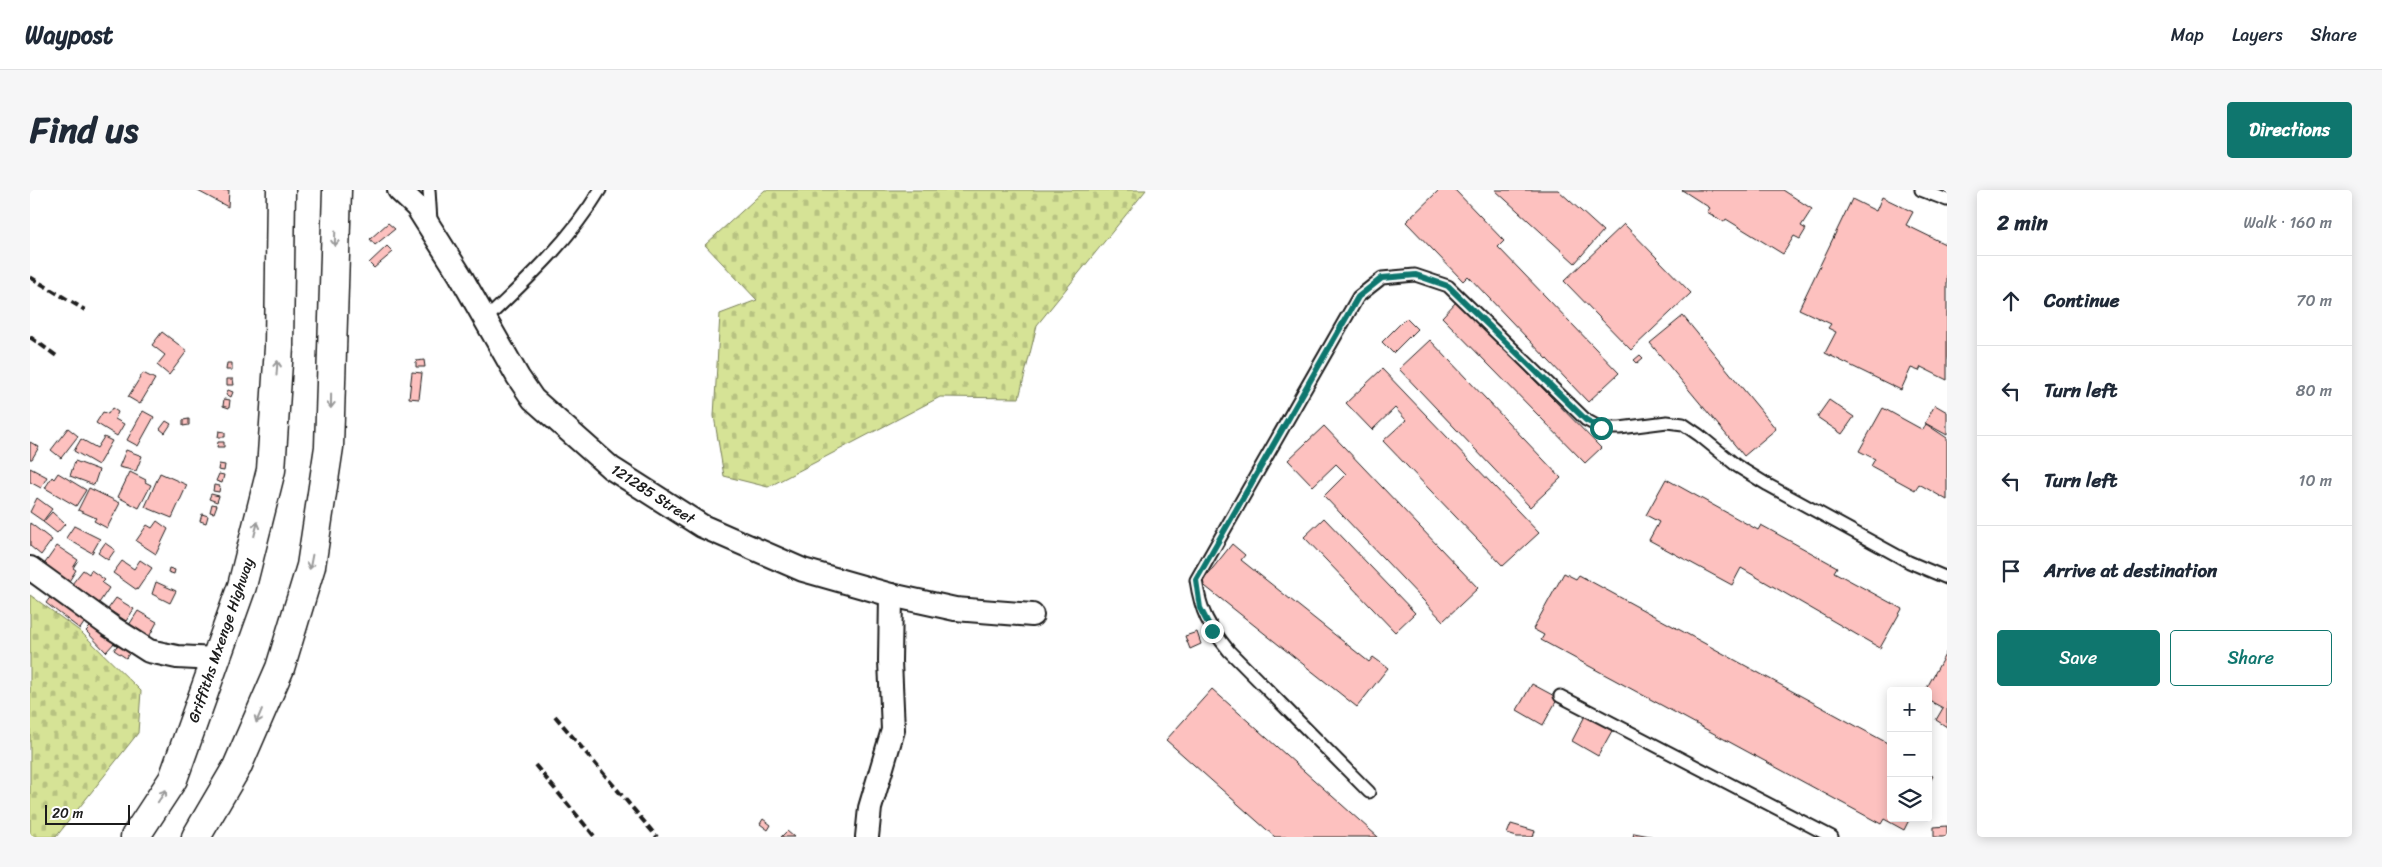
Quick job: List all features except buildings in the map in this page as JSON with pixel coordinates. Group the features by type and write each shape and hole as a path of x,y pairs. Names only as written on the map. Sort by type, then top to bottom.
{"street":[{"name":"Griffiths Mxenge Highway","path":"135,837 173,779 242,586 271,470 279,347 281,190"},
{"path":"196,837 237,767 280,668 311,566 329,447 337,190"},
{"name":"121285 Street","path":"399,190 418,207 518,377 533,399 611,468 702,526 803,570 891,595 955,609 1032,615"},
{"path":"30,568 110,626 149,651 177,657 216,660"},
{"path":"867,837 870,808 893,730 890,661 891,595"}],"lane":[{"path":"429,190 432,230"},
{"path":"485,320 543,265 586,213 600,190"},
{"path":"1921,190 1947,200"},
{"path":"1369,792 1229,651 1212,631 1200,608 1196,580 1358,297 1382,278 1416,275 1448,286 1586,420 1601,428 1620,428 1667,422 1683,424 1737,466 1768,485 1909,562 1947,578"},
{"path":"1560,696 1832,837"}],"green space":[{"path":"765,190 1146,190 1037,325 1019,398 940,397 768,487 724,476 714,416 720,314 757,300 705,245"},
{"path":"30,595 81,632 141,691 138,733 56,837 30,837"}],"railway":[{"path":"30,277 85,310"},
{"path":"30,337 58,357"},
{"path":"555,716 657,837"},
{"path":"535,765 595,837"}],"route":[{"path":"1212,631 1200,608 1196,580 1358,297 1382,278 1416,275 1448,286 1586,420 1601,428"}]}
